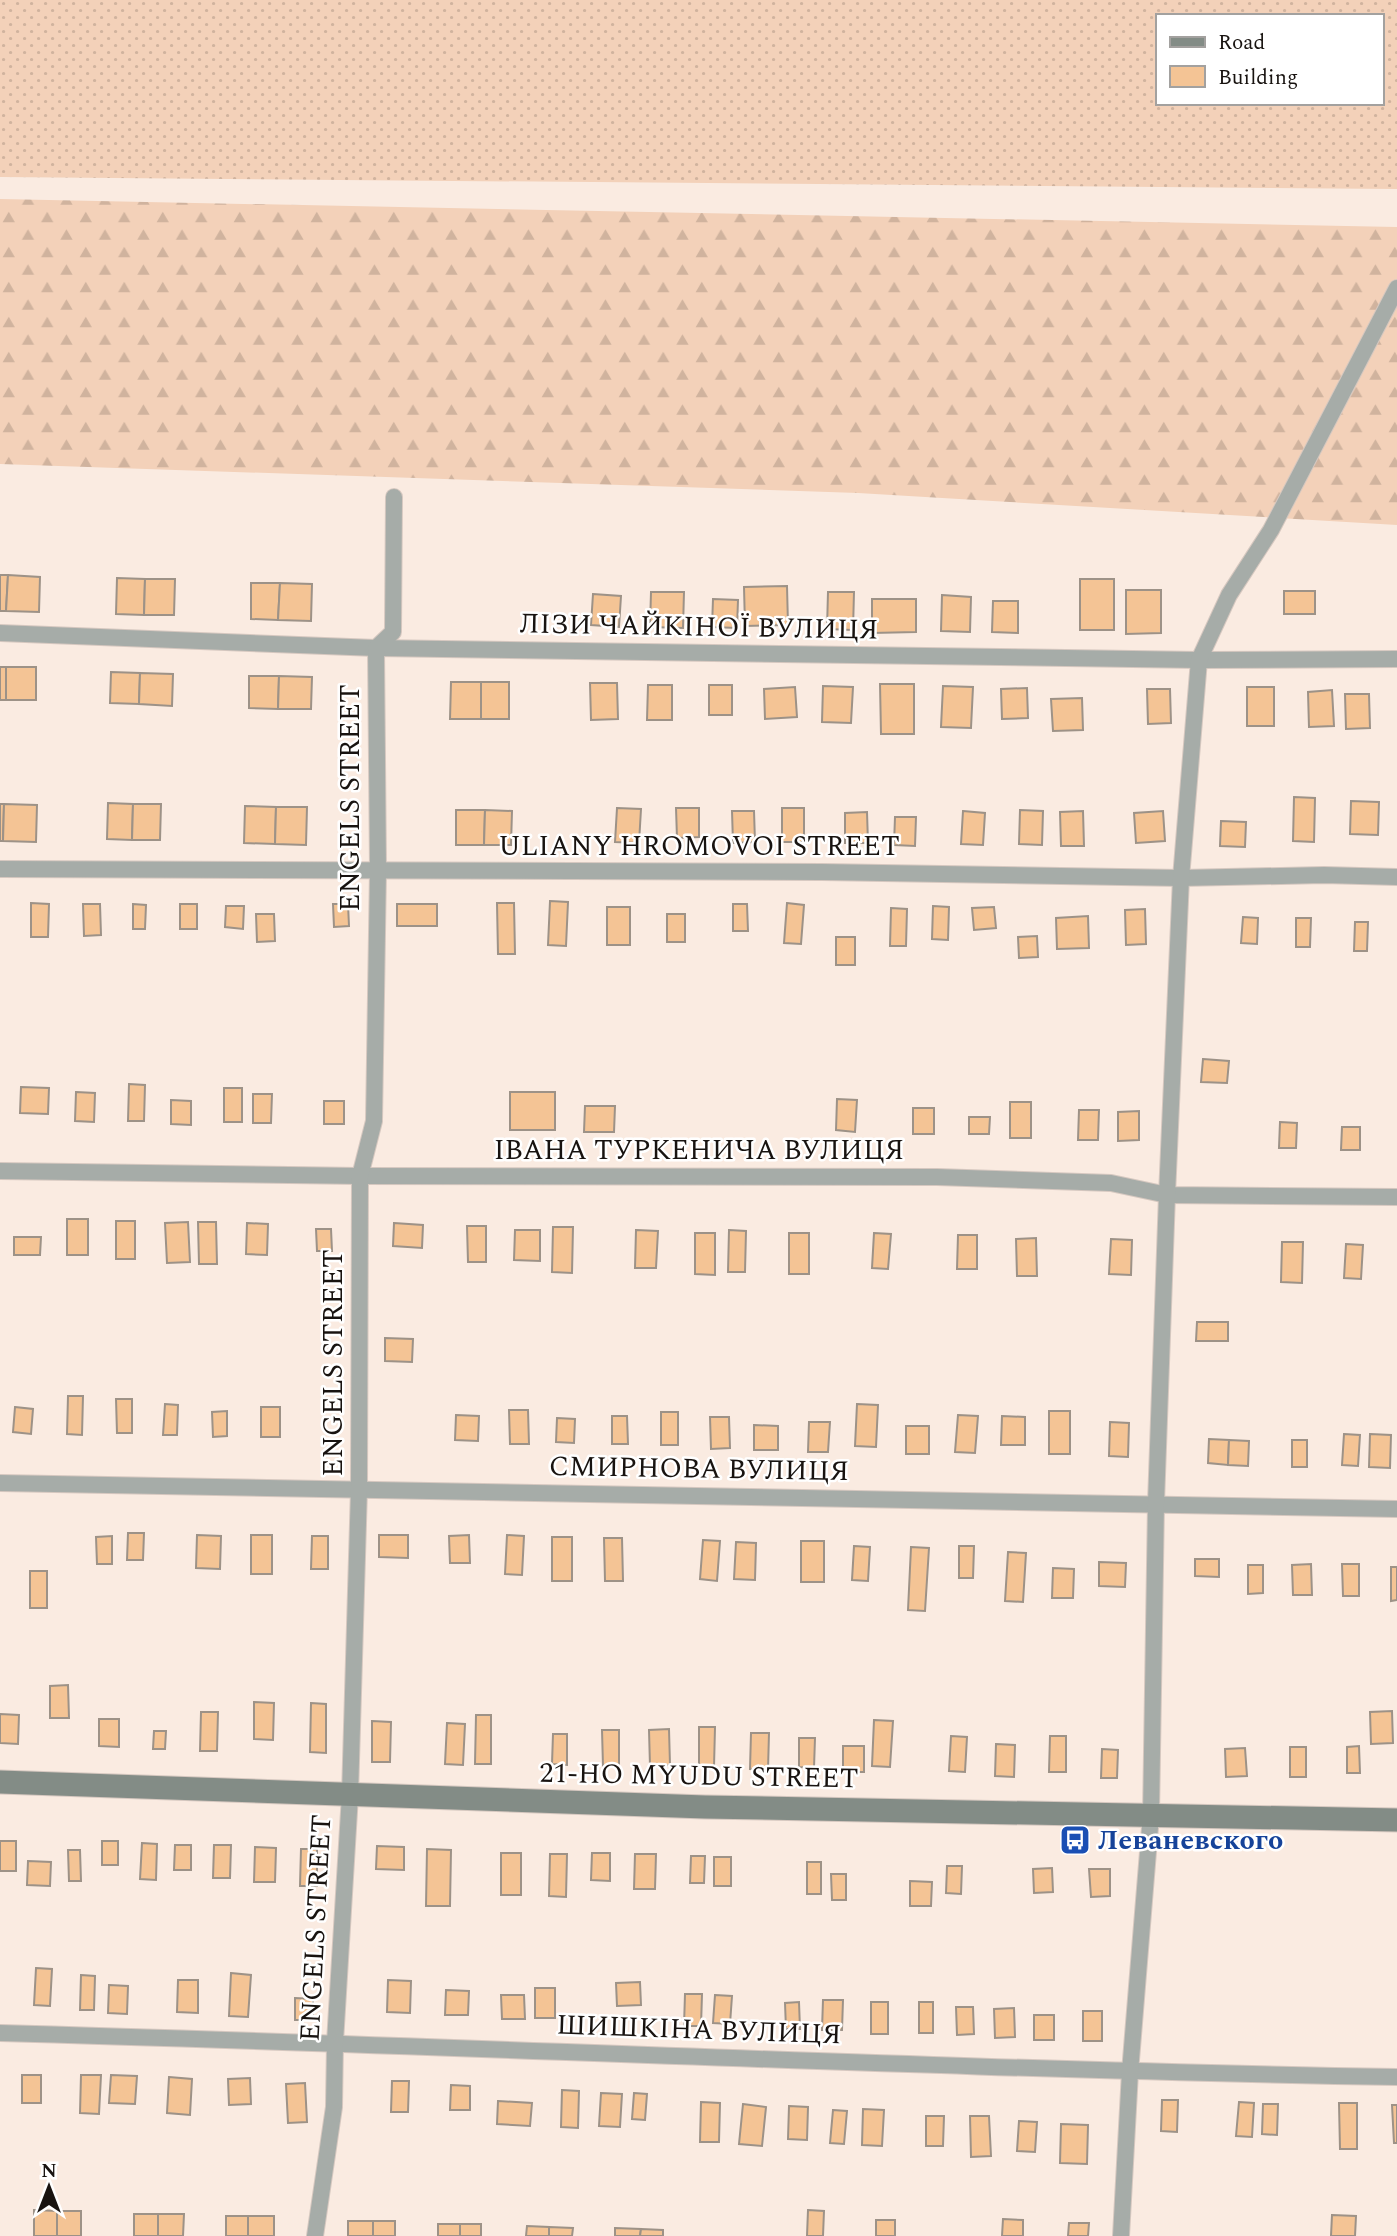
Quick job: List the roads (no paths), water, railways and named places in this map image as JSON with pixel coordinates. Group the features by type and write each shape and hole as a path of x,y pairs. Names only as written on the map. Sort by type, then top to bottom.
{"street":[{"path":"1122,2236 1130,2072 1151,1815 1156,1503 1167,1195 1181,878 1199,660 1229,595 1271,530 1397,288"},
{"name":"ENGELS STREET","path":"315,2236 334,2107 335,2042 350,1795 359,1489 360,1176 374,1121 376,648 393,632 394,497"},
{"name":"ЛІЗИ ЧАЙКІНОЇ ВУЛИЦЯ","path":"0,633 376,648 1199,660 1397,659"},
{"name":"ULIANY HROMOVOI STREET","path":"0,869 822,872 1181,878 1324,875 1397,877"},
{"name":"ІВАНА ТУРКЕНИЧА ВУЛИЦЯ","path":"0,1171 360,1176 937,1177 1111,1183 1167,1195 1397,1198"},
{"name":"СМИРНОВА ВУЛИЦЯ","path":"0,1483 1397,1509"},
{"name":"21-HO MYUDU STREET","path":"0,1782 719,1807 1397,1820"},
{"name":"ШИШКІНА ВУЛИЦЯ","path":"0,2033 335,2042 1130,2072 1397,2077"}],"place":[{"name":"Леваневского","path":"1075,1840"}]}
